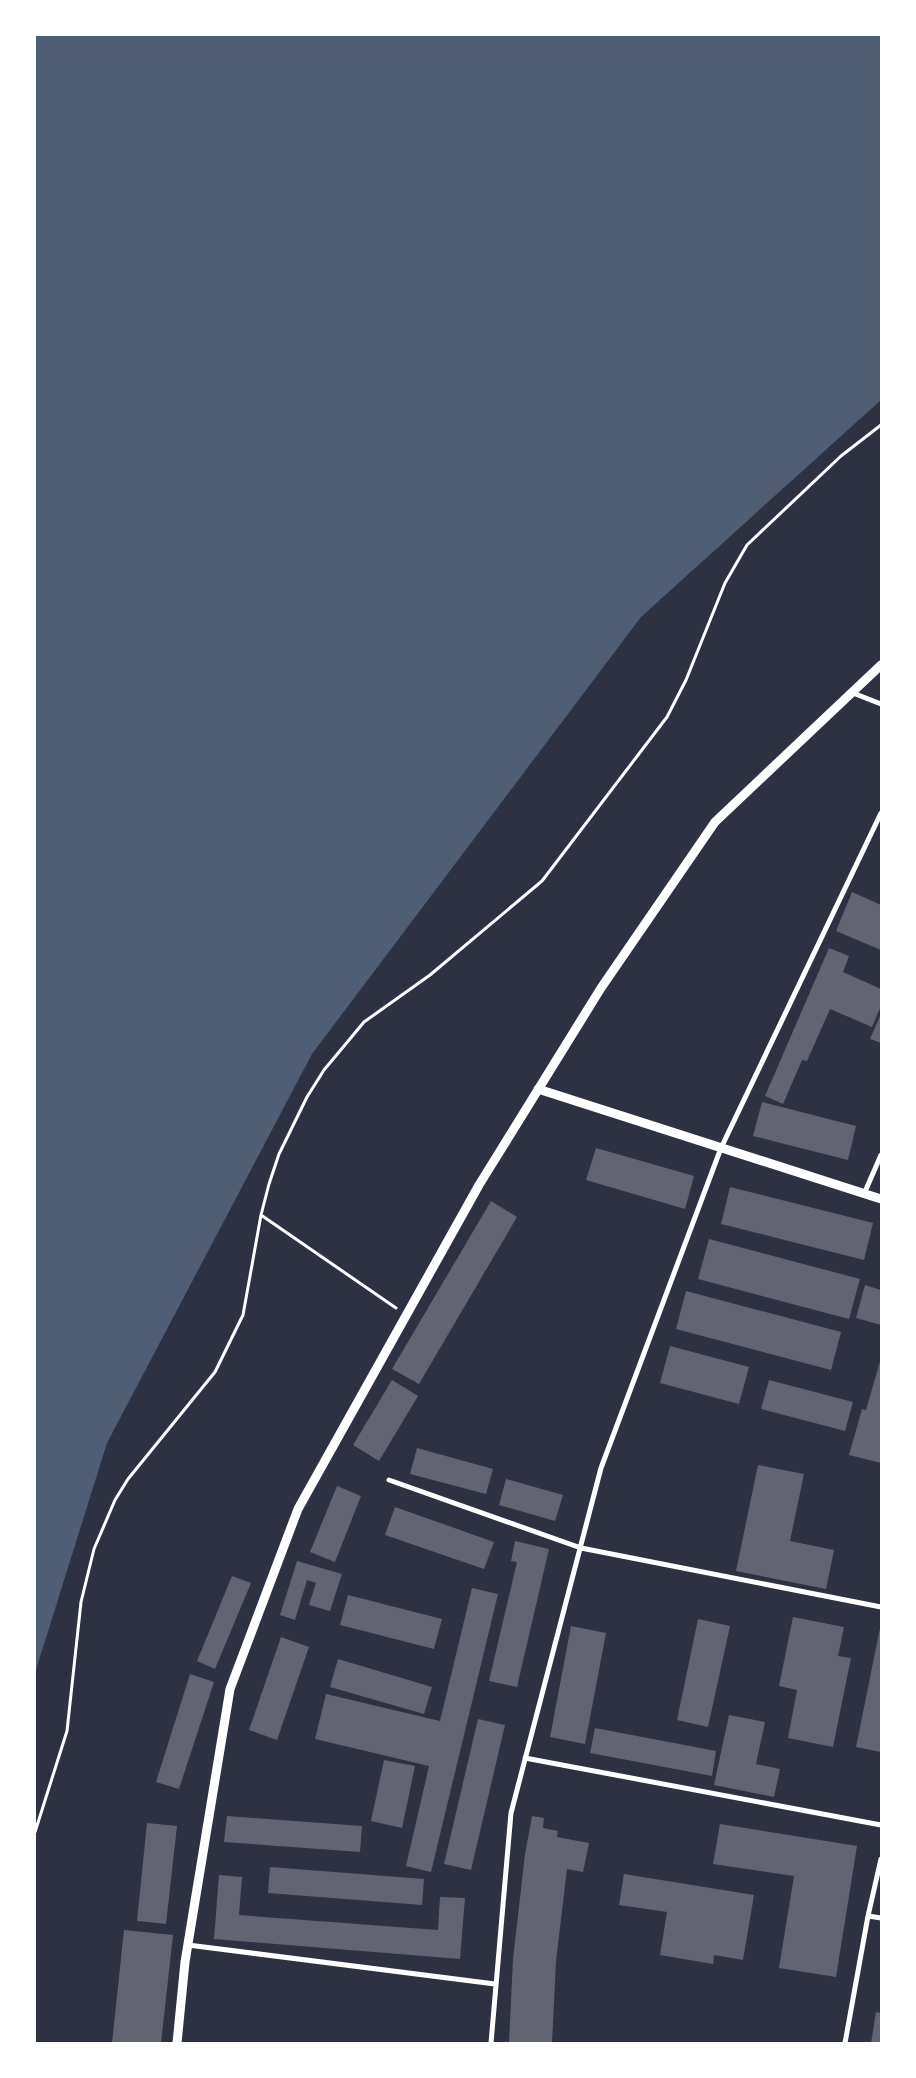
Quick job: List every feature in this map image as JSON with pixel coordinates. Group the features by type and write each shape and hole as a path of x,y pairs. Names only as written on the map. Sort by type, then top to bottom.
{"street":[{"path":"177,2043 188,1945 230,1689 298,1509 479,1185 601,988 715,822 881,665"},
{"path":"853,693 881,704"},
{"path":"491,2043 511,1813 601,1468 721,1148 881,813"},
{"path":"538,1089 881,1200"},
{"path":"864,1194 881,1156"},
{"path":"389,1480 581,1548 881,1607"},
{"path":"525,1758 881,1825"},
{"path":"845,2043 868,1916 881,1860"},
{"path":"868,1916 881,1918"},
{"path":"188,1945 495,1984"}],"path":[{"path":"35,1832 67,1731 81,1602 94,1549 108,1516 128,1479 215,1372 243,1315 261,1215 276,1161 292,1124 324,1070 364,1022 430,975 542,881 667,717 686,680 725,583 746,545 841,456 881,426"},
{"path":"261,1215 406,1315"}],"water":[{"path":"35,35 881,35 881,400 641,617 312,1054 107,1443 35,1673"}],"building":[{"path":"852,892 881,905 881,950 836,931"},
{"path":"829,948 849,956 843,972 881,989 881,1006 872,1027 830,1009 807,1061 802,1060 783,1104 765,1096"},
{"path":"881,1014 881,1043 870,1039"},
{"path":"762,1102 856,1126 848,1160 753,1136"},
{"path":"596,1148 694,1176 685,1209 586,1180"},
{"path":"730,1187 873,1223 864,1260 721,1224"},
{"path":"491,1201 517,1217 419,1384 392,1369"},
{"path":"709,1239 860,1279 849,1319 698,1279"},
{"path":"865,1285 881,1290 881,1325 856,1318"},
{"path":"686,1291 841,1332 831,1370 676,1329"},
{"path":"670,1346 749,1367 739,1404 660,1383"},
{"path":"881,1358 881,1463 849,1455 862,1409 866,1410"},
{"path":"392,1380 418,1396 379,1461 353,1445"},
{"path":"769,1380 853,1402 845,1431 761,1409"},
{"path":"417,1448 493,1469 486,1494 410,1474"},
{"path":"758,1465 804,1474 790,1541 834,1550 826,1589 736,1571"},
{"path":"506,1479 563,1495 555,1521 499,1505"},
{"path":"337,1486 361,1496 335,1562 310,1552"},
{"path":"395,1507 494,1542 484,1569 385,1535"},
{"path":"515,1541 549,1549 517,1687 489,1681 517,1562 511,1561"},
{"path":"297,1561 342,1574 330,1611 309,1605 316,1583 307,1580 295,1620 280,1615"},
{"path":"232,1576 251,1583 215,1669 197,1661"},
{"path":"472,1588 498,1594 431,1872 406,1866 429,1766 315,1739 326,1694 440,1721"},
{"path":"348,1595 442,1619 434,1649 340,1625"},
{"path":"793,1617 844,1627 838,1656 851,1658 833,1747 788,1738 797,1690 779,1686"},
{"path":"698,1619 730,1626 708,1727 677,1720"},
{"path":"571,1626 606,1633 585,1744 550,1737"},
{"path":"881,1628 881,1752 856,1747"},
{"path":"281,1637 309,1647 277,1740 249,1730"},
{"path":"338,1659 432,1687 424,1714 330,1687"},
{"path":"190,1674 214,1682 179,1789 156,1782"},
{"path":"729,1715 765,1722 756,1764 780,1769 774,1797 714,1785"},
{"path":"478,1719 505,1725 471,1870 444,1864"},
{"path":"595,1728 716,1751 712,1776 590,1753"},
{"path":"384,1760 415,1766 402,1828 371,1821"},
{"path":"227,1816 362,1826 360,1852 224,1842"},
{"path":"532,1816 544,1818 543,1828 558,1831 557,1837 589,1843 583,1872 567,1869 556,1961 552,2043 509,2043 513,1959 525,1854"},
{"path":"147,1823 177,1826 166,1924 137,1921"},
{"path":"720,1824 857,1846 836,1977 779,1968 794,1876 713,1864"},
{"path":"270,1867 424,1879 422,1905 268,1893"},
{"path":"624,1874 754,1895 743,1960 714,1955 713,1964 660,1955 667,1912 619,1905"},
{"path":"219,1875 242,1877 239,1915 438,1930 440,1897 465,1898 460,1959 214,1939"},
{"path":"124,1930 173,1935 161,2043 112,2043"},
{"path":"876,2012 881,2013 881,2043 871,2043"}]}
